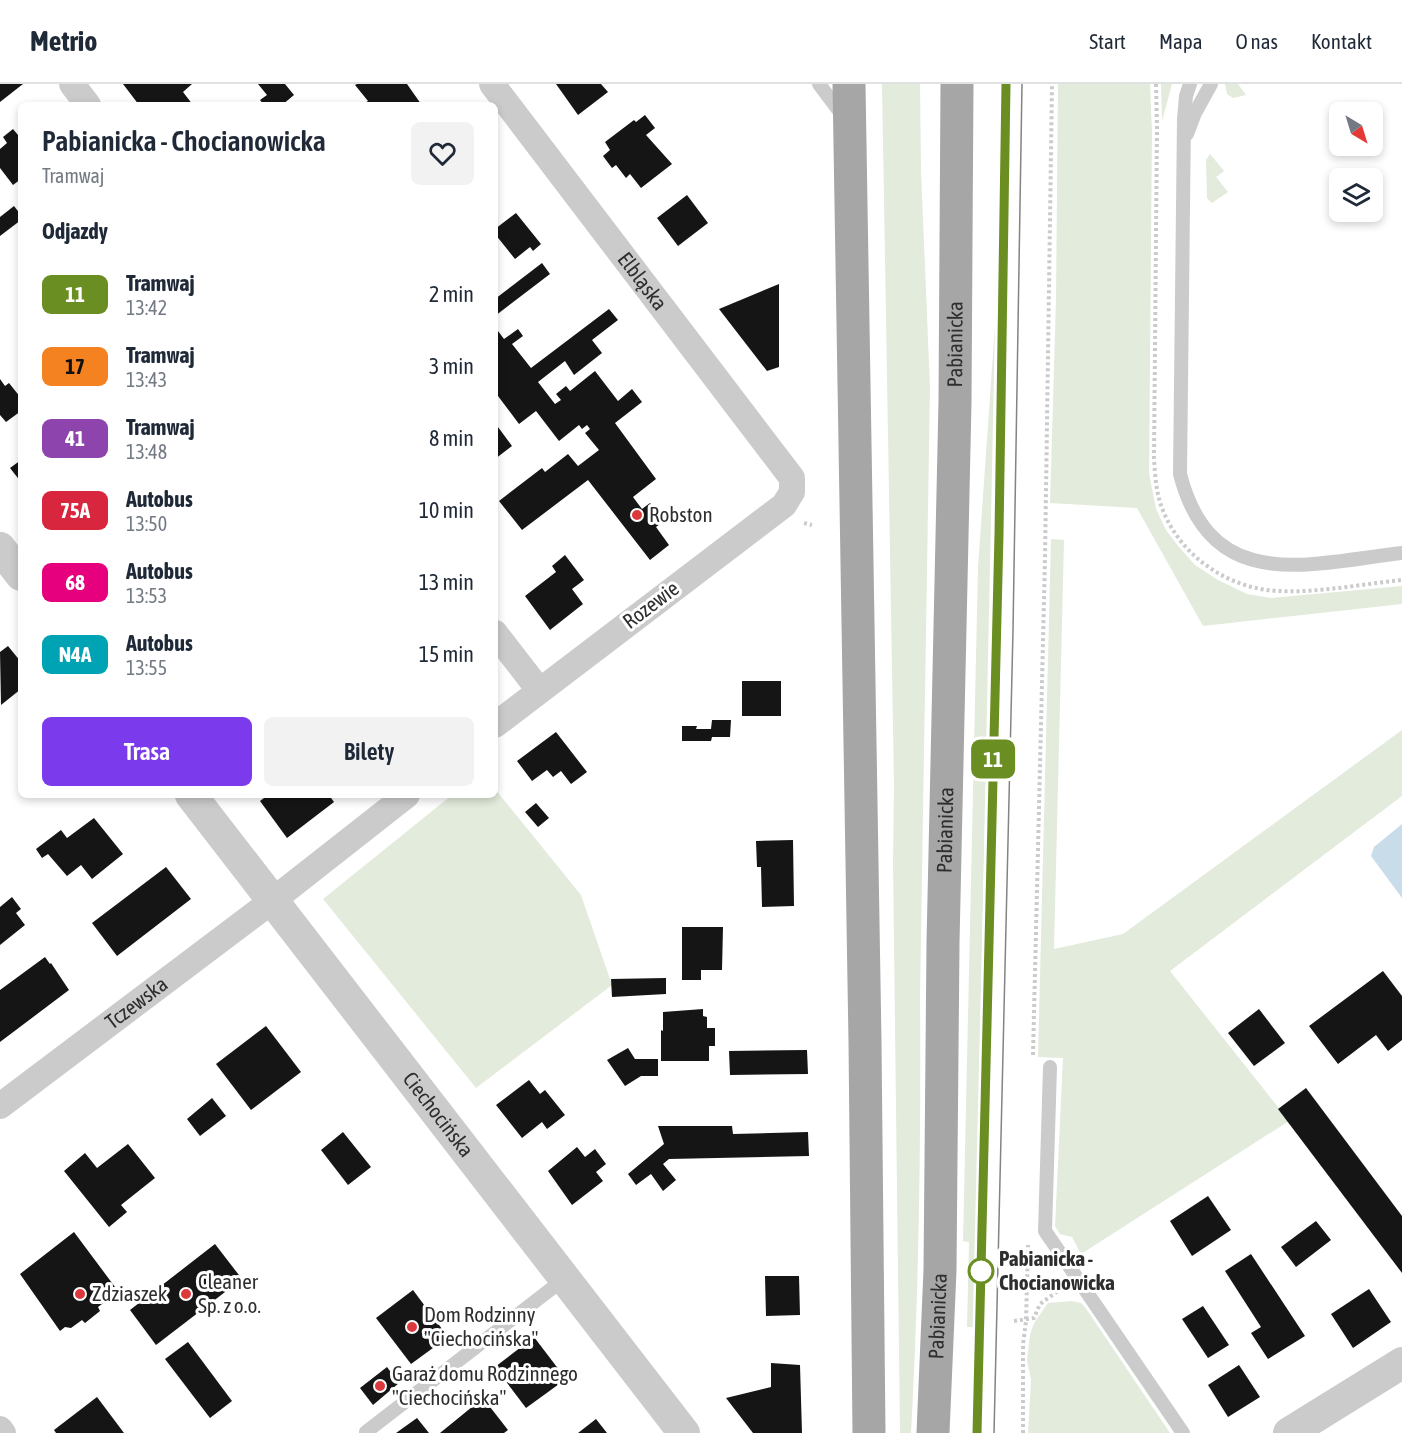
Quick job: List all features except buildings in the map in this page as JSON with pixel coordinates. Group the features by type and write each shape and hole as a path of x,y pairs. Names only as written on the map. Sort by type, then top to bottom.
{"main road":[{"path":"849,84 869,1433"},
{"name":"Pabianicka","path":"933,1433 940,1270 943,943 955,402 957,84"}],"street":[{"path":"72,84 86,102"},
{"name":"Elbląska","path":"492,84 792,478"},
{"name":"Rozewie","path":"498,723 784,504 792,492 792,478"},
{"path":"0,548 18,571"},
{"path":"498,637 539,690"},
{"name":"Ciechocińska","path":"193,798 684,1433"},
{"path":"273,901 402,798"},
{"name":"Tczewska","path":"0,1106 273,901"},
{"path":"1289,1433 1402,1363"},
{"path":"0,1429 3,1433"}],"lane":[{"path":"819,84 849,124"},
{"path":"1190,84 1186,96 1184,141 1180,474 1186,498 1197,520 1215,540 1236,554 1262,564 1291,566 1402,554"},
{"path":"1184,141 1195,113 1211,84"},
{"path":"1050,1067 1045,1231 1183,1433"},
{"path":"366,1432 564,1279"}],"path":[{"path":"1033,1059 1045,559 1052,84"},
{"path":"1023,1433 1023,1344 1026,1321 1028,1238"},
{"path":"1014,1321 1034,1318 1040,1304 1077,1277"}],"green space":[{"path":"882,84 920,84 921,171 930,387 920,996 919,1214 911,1433 900,1433 894,786"},
{"path":"1058,84 1150,84 1152,133 1149,473 1156,509 1166,530 1195,565 1218,580 1247,594 1271,598 1402,586 1402,604 1203,626 1137,508 1050,503 1056,299"},
{"path":"1161,84 1172,84 1162,121"},
{"path":"1225,84 1238,84 1246,95 1233,98 1227,94"},
{"path":"1210,154 1224,171 1216,177 1228,192 1212,203 1207,198 1206,160"},
{"path":"995,326 974,1327 967,1327 969,1242 963,1241 978,567"},
{"path":"1051,539 1064,540 1054,949 1123,934 1402,730 1402,796 1170,971 1289,1121 1081,1254 1072,1237 1060,1234 1055,1226 1063,1058 1038,1057"},
{"path":"498,793 581,895 612,985 476,1088 323,899 448,798 498,798"},
{"path":"1072,1301 1081,1303 1085,1307 1170,1433 1028,1433 1031,1380 1027,1360 1034,1323 1048,1303"}],"water":[{"path":"1402,824 1402,898 1371,856 1374,847"}],"tram line":[{"path":"977,1433 998,553 1006,84"},
{"name":"11","path":"977,1433 999,534 1006,84"},
{"path":"994,1433 1013,630 1022,84"}],"place":[{"name":"Robston","path":"637,515"},
{"name":"Pabianicka - Chocianowicka","path":"981,1271"},
{"name":"Zdziaszek","path":"80,1294"},
{"name":"Cleaner Sp. z o.o.","path":"186,1294"},
{"name":"Dom Rodzinny \"Ciechocińska\"","path":"412,1327"},
{"name":"Garaż domu Rodzinnego \"Ciechocińska\"","path":"380,1386"}]}
